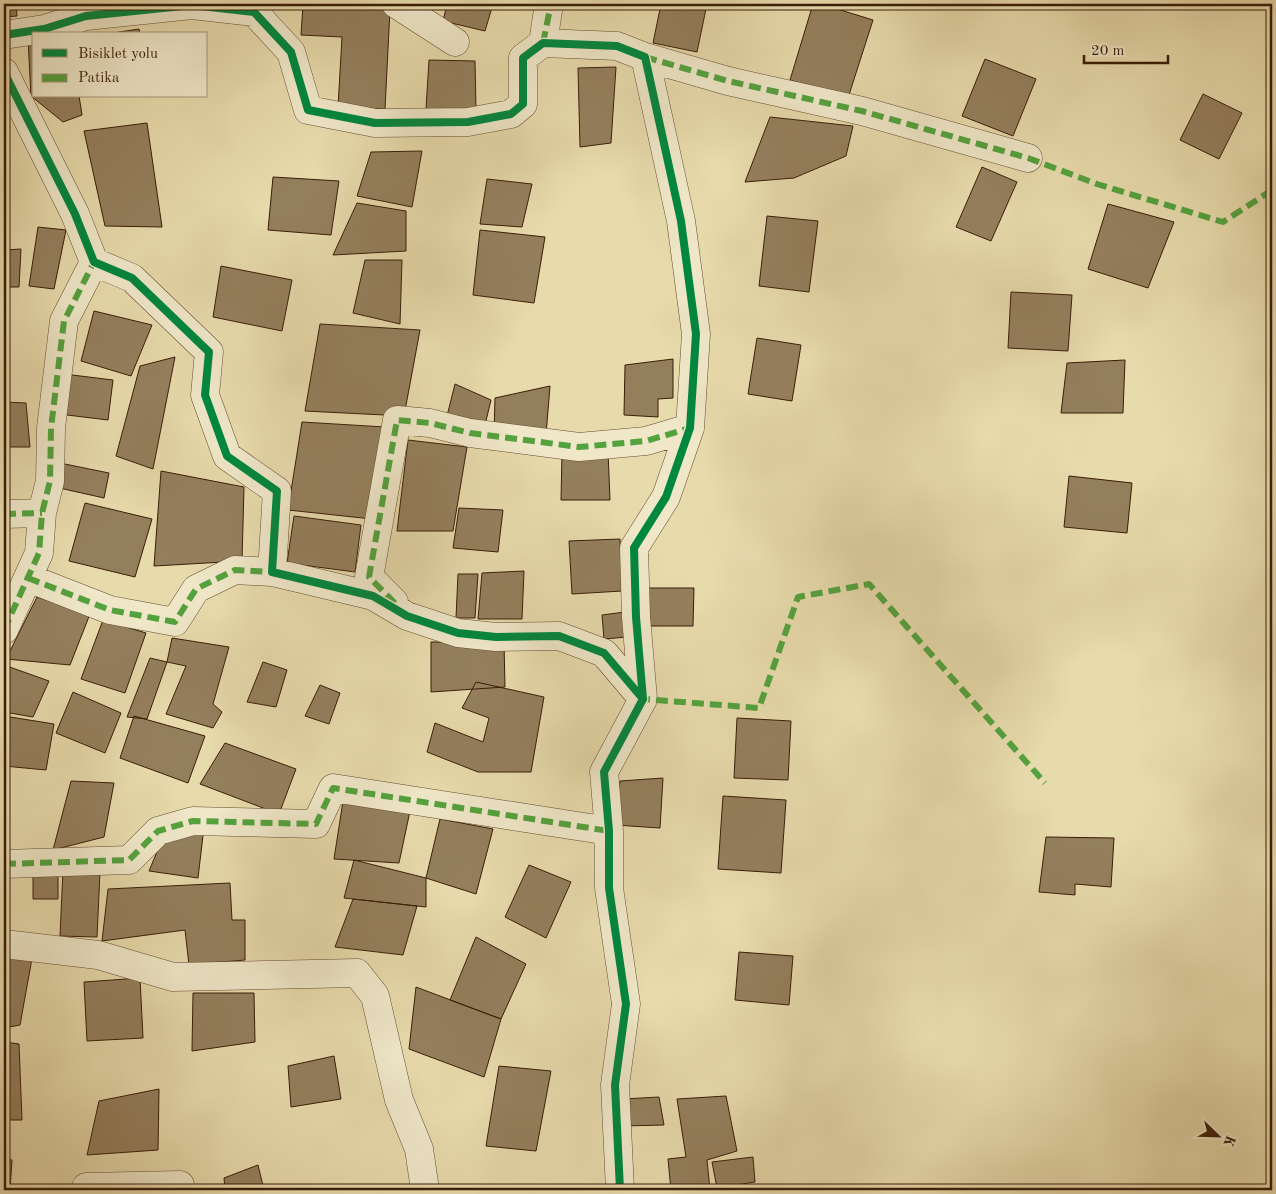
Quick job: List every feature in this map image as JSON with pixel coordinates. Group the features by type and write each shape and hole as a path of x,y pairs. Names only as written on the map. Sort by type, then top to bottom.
{"street":[{"path":"396,4 455,42"},
{"path":"543,43 549,4"},
{"path":"4,35 44,29 86,16 192,5 266,8 291,52 308,110 375,123 468,122 511,114 523,104 523,58 543,43 617,46 728,81 862,111 1028,158"},
{"path":"620,1190 615,1084 626,1004 609,888 609,831 604,772 643,699 636,617 634,548 666,497 690,428 696,334 681,221 645,56"},
{"path":"4,72 75,214 94,262 132,278 209,352 205,395 227,456 277,491 272,572"},
{"path":"4,630 39,553 42,513 50,480 51,428 64,321 94,262"},
{"path":"407,616 369,577 396,420 430,423 470,433 579,447 646,441 690,428"},
{"path":"4,514 42,513"},
{"path":"28,578 110,610 175,622 196,589 235,570 272,572 373,596 407,616 458,633 496,637 559,636 604,654 643,699"},
{"path":"4,864 129,860 158,831 193,821 316,824 333,788 609,831"},
{"path":"4,944 98,955 173,977 357,973 375,996 398,1100 419,1149 425,1190"},
{"path":"85,1190 86,1187 180,1185"}],"building":[{"path":"4,4 16,4 17,16 4,17"},
{"path":"447,4 493,4 485,31 443,21"},
{"path":"661,4 707,4 697,52 653,43"},
{"path":"813,4 821,4 873,20 848,98 790,80"},
{"path":"303,5 390,9 385,109 338,107 342,37 301,35"},
{"path":"139,29 140,32 119,32"},
{"path":"28,39 32,39 31,96"},
{"path":"985,59 1036,79 1013,136 962,116"},
{"path":"429,60 475,61 476,110 426,109"},
{"path":"616,67 611,143 580,147 578,68"},
{"path":"1203,94 1242,113 1219,159 1180,140"},
{"path":"33,98 79,98 82,115 63,122"},
{"path":"770,117 853,126 846,156 794,178 745,182"},
{"path":"147,123 162,227 105,226 84,131"},
{"path":"422,151 412,207 357,196 371,152"},
{"path":"982,167 1017,182 991,241 956,227"},
{"path":"273,177 339,181 331,235 268,230"},
{"path":"487,179 532,184 522,227 480,224"},
{"path":"357,203 406,211 406,251 333,255"},
{"path":"1108,204 1174,222 1148,288 1088,269"},
{"path":"767,216 818,221 809,292 759,286"},
{"path":"38,227 66,230 54,289 29,286"},
{"path":"480,230 545,237 534,303 473,295"},
{"path":"21,249 19,287 4,287 4,250"},
{"path":"365,260 402,260 400,324 353,313"},
{"path":"221,266 292,280 282,331 213,317"},
{"path":"1011,292 1072,295 1068,351 1008,348"},
{"path":"94,311 152,325 131,376 81,361"},
{"path":"320,324 420,330 404,416 305,411"},
{"path":"757,338 801,345 792,401 748,394"},
{"path":"175,357 153,469 116,456 140,366"},
{"path":"673,359 673,398 658,399 658,417 624,415 625,365"},
{"path":"1125,360 1123,413 1061,413 1067,363"},
{"path":"64,374 113,380 108,420 59,414"},
{"path":"455,384 491,400 484,429 445,424"},
{"path":"550,386 546,435 494,434 495,398"},
{"path":"4,402 26,403 30,447 4,447"},
{"path":"302,422 385,427 372,519 288,510"},
{"path":"408,440 467,447 453,531 397,531"},
{"path":"608,451 610,500 561,500 562,453"},
{"path":"60,463 109,473 104,498 55,487"},
{"path":"161,471 244,487 242,561 154,566"},
{"path":"1069,476 1132,483 1127,533 1064,527"},
{"path":"85,503 152,519 135,577 69,561"},
{"path":"459,508 503,510 498,552 453,548"},
{"path":"294,516 361,525 355,572 287,563"},
{"path":"620,539 622,591 572,594 569,541"},
{"path":"524,571 522,619 478,619 482,573"},
{"path":"458,574 478,574 475,618 456,618"},
{"path":"647,588 694,588 693,626 647,626"},
{"path":"37,597 90,614 70,665 6,659"},
{"path":"625,612 627,637 604,639 602,615"},
{"path":"103,620 146,633 125,693 81,679"},
{"path":"172,638 229,647 213,704 222,712 213,728 166,714 186,666 167,662"},
{"path":"431,642 504,642 505,687 431,692"},
{"path":"150,658 167,662 147,719 127,717"},
{"path":"263,662 287,670 276,707 247,702"},
{"path":"4,665 49,681 33,717 4,712"},
{"path":"476,682 544,697 531,772 478,772 427,752 435,723 483,742 489,718 462,708"},
{"path":"320,685 340,693 329,724 305,716"},
{"path":"73,692 121,713 105,753 56,733"},
{"path":"4,716 54,724 46,770 4,766"},
{"path":"134,716 205,736 188,783 120,758"},
{"path":"737,718 791,721 788,780 734,778"},
{"path":"225,743 296,769 279,814 200,784"},
{"path":"663,778 660,828 615,825 620,781"},
{"path":"71,781 114,783 104,837 53,850"},
{"path":"723,796 786,800 781,873 718,869"},
{"path":"343,801 410,811 399,863 334,859"},
{"path":"440,819 493,829 476,894 426,878"},
{"path":"204,827 198,878 149,871 164,835"},
{"path":"1046,837 1114,838 1111,887 1075,884 1075,895 1039,892"},
{"path":"354,860 426,878 426,907 344,898"},
{"path":"529,865 571,882 546,938 505,917"},
{"path":"63,870 100,872 97,937 60,936"},
{"path":"33,875 58,876 58,899 33,899"},
{"path":"230,883 232,920 245,920 245,960 189,965 185,930 102,941 108,889"},
{"path":"353,899 417,906 403,955 335,947"},
{"path":"476,937 526,964 501,1019 450,1000"},
{"path":"4,951 33,953 20,1025 4,1028"},
{"path":"739,952 793,956 789,1005 735,1000"},
{"path":"140,978 143,1038 87,1041 84,982"},
{"path":"416,987 501,1019 484,1077 409,1049"},
{"path":"193,993 254,993 255,1042 192,1051"},
{"path":"4,1042 19,1044 22,1120 4,1120"},
{"path":"334,1056 341,1099 291,1107 288,1066"},
{"path":"499,1066 551,1071 536,1151 486,1146"},
{"path":"159,1089 158,1150 87,1155 99,1101"},
{"path":"726,1096 737,1151 707,1160 710,1190 671,1190 668,1159 686,1157 677,1099"},
{"path":"659,1097 664,1125 623,1126 623,1099"},
{"path":"753,1157 755,1182 717,1188 712,1162"},
{"path":"4,1159 12,1160 10,1190 4,1190"},
{"path":"258,1165 264,1190 225,1190 224,1178"}],"marked path":[{"path":"543,43 551,4"},
{"path":"645,57 728,81 862,111 1028,158 1097,184 1223,222 1272,190"},
{"path":"4,630 39,553 42,513 50,481 51,428 64,321 94,262"},
{"path":"395,603 369,577 397,420 430,423 470,433 579,447 646,441 690,428"},
{"path":"4,514 42,513"},
{"path":"28,578 110,610 175,622 196,589 235,570 272,572"},
{"path":"640,695 643,699 759,708 798,597 869,584 1045,783"},
{"path":"4,864 129,860 158,831 193,821 316,824 333,788 609,831"}],"cycle path":[{"path":"4,35 44,29 86,16 192,5 254,12 291,52 308,110 375,123 468,122 511,114 523,104 523,58 543,43 617,46 645,57 681,221 696,334 690,428 666,497 634,548 636,617 643,699 604,772 609,831 609,888 626,1004 615,1085 620,1190"},
{"path":"4,72 75,214 94,262 132,278 209,352 205,395 227,456 277,491 272,572 373,596 407,616 458,633 496,637 559,636 604,653 643,699"}]}
